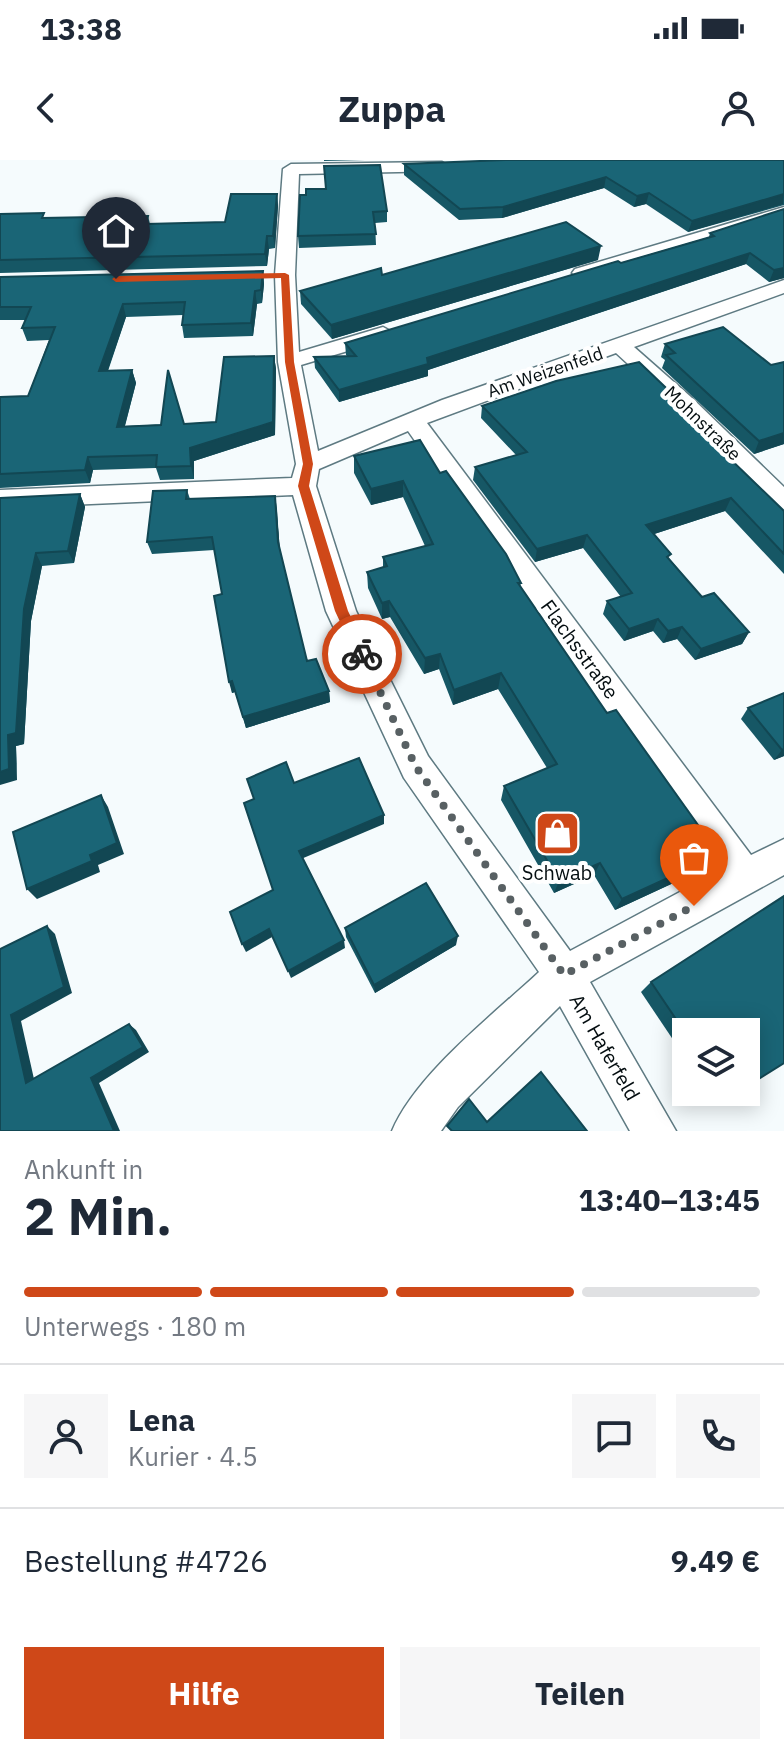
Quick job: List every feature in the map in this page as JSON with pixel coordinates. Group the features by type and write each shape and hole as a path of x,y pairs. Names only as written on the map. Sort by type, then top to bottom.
{"street":[{"name":"Am Haferfeld","path":"463,166 291,169 278,275 306,475 341,611 416,767 564,975 654,1131"},
{"path":"563,279 784,212"},
{"name":"Am Weizenfeld","path":"0,499 306,475 413,421 784,286"},
{"path":"289,362 409,326"},
{"name":"Mohnstraße","path":"620,346 684,403 784,502"},
{"name":"Flachsstraße","path":"413,421 746,878"},
{"path":"414,1131 443,1092 564,975 784,856"}],"building":[{"path":"505,160 784,160 784,194 692,221 649,193 637,196 606,177 503,207 460,209 404,164"},
{"path":"380,165 387,211 373,212 376,234 298,236 300,195 306,195 306,189 326,189 324,166"},
{"path":"231,194 277,194 273,236 267,236 265,254 0,260 0,214 44,213 42,218 148,216 146,224 225,222"},
{"path":"784,209 784,268 774,270 750,253 427,358 428,364 339,390 314,357 356,356 345,343 618,261 621,263 714,236 710,233"},
{"path":"566,222 601,246 331,325 300,291 381,268 382,275"},
{"path":"263,271 261,290 255,291 251,323 182,325 185,302 123,304 99,371 132,370 117,427 161,425 168,370 184,424 216,422 224,357 274,356 273,422 190,448 191,466 156,467 157,455 88,457 85,470 0,474 0,397 28,396 55,327 22,328 31,307 0,307 0,277"},
{"path":"723,327 771,365 784,362 784,433 759,441 666,355 675,353 665,344"},
{"path":"639,362 731,450 723,452 784,511 784,554 731,498 646,525 671,554 667,557 702,597 714,593 749,632 701,649 682,627 668,631 658,619 629,629 607,601 632,593 587,535 537,549 475,467 527,452 482,406 556,381"},
{"path":"420,440 440,473 446,471 506,554 521,583 518,583 607,713 616,710 708,839 705,861 622,899 600,863 559,881 504,786 557,764 501,673 454,690 440,654 425,658 389,601 382,603 367,572 387,566 383,557 433,544 403,481 371,489 354,456"},
{"path":"187,490 186,499 275,496 278,542 307,661 316,659 329,691 243,717 232,681 229,682 214,596 222,594 212,537 147,542 153,491"},
{"path":"80,494 68,551 36,553 24,609 16,733 8,735 9,769 0,772 0,498"},
{"path":"784,693 784,749 782,750 748,708"},
{"path":"359,758 384,815 299,851 344,940 288,971 269,929 242,944 230,912 273,890 244,803 254,799 247,779 286,762 294,783"},
{"path":"101,795 117,843 90,855 92,861 27,889 13,832"},
{"path":"426,883 458,936 374,985 345,928"},
{"path":"784,896 784,1063 760,1078 760,1018 675,1018 651,982"},
{"path":"47,926 64,987 11,1015 26,1083 129,1024 143,1047 91,1078 114,1131 0,1131 0,949"},
{"path":"541,1072 587,1131 452,1131 447,1126 469,1099 487,1122"}],"way so far":[{"path":"362,654 416,767 564,975 694,906"}],"place":[{"name":"Schwab","path":"557,833"}],"route":[{"path":"116,279 285,275 289,362 308,464 303,486 341,611 362,654"}]}
